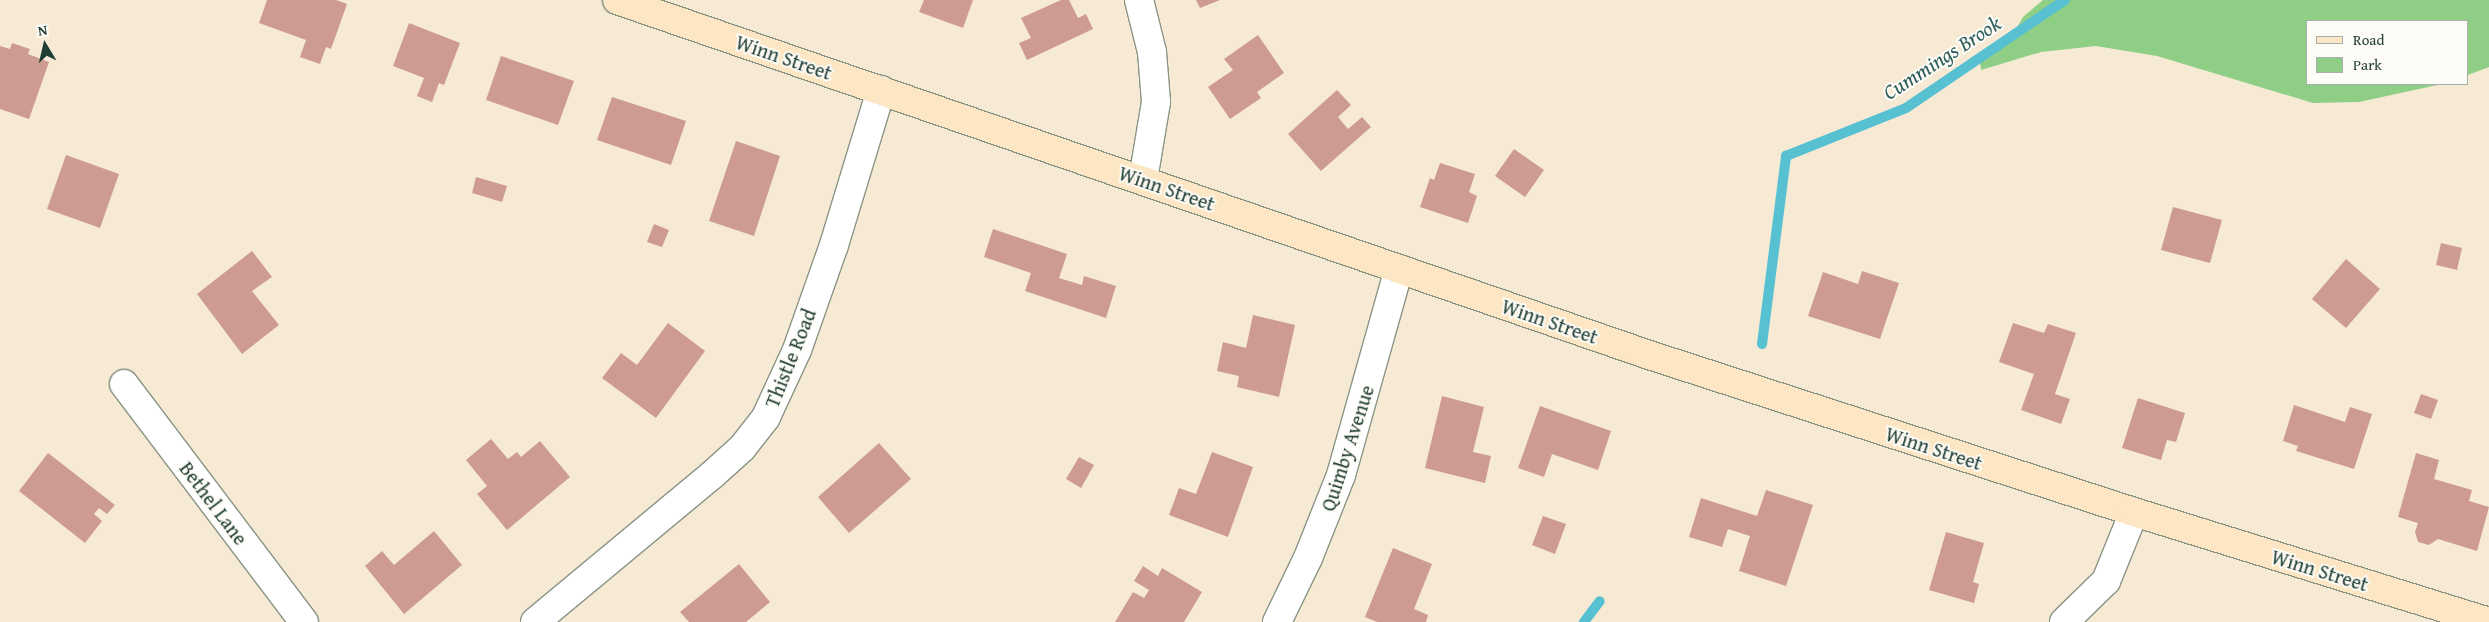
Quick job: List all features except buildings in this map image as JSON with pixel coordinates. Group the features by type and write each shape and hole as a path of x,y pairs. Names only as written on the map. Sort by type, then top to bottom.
{"main road":[{"name":"Winn Street","path":"617,0 1646,354 2134,512 2489,622"}],"street":[{"path":"1138,0 1152,52 1156,102 1143,180"},
{"name":"Thistle Road","path":"535,622 712,475 742,448 766,417 797,350 881,90"},
{"name":"Quimby Avenue","path":"1277,622 1308,558 1341,475 1399,269"},
{"name":"Bethel Lane","path":"124,384 304,622"},
{"path":"2064,622 2094,597 2106,581 2134,512"}],"green space":[{"path":"2043,0 2489,0 2489,67 2469,75 2469,20 2306,20 2306,85 2437,85 2359,102 2313,103 2157,56 2096,46 2041,52 1981,70 1979,52 2011,38 2023,17"}],"waterway":[{"name":"Cummings Brook","path":"1762,344 1786,156 1906,108 2065,0"},
{"name":"Cummings Brook","path":"1584,622 1600,601"}]}
